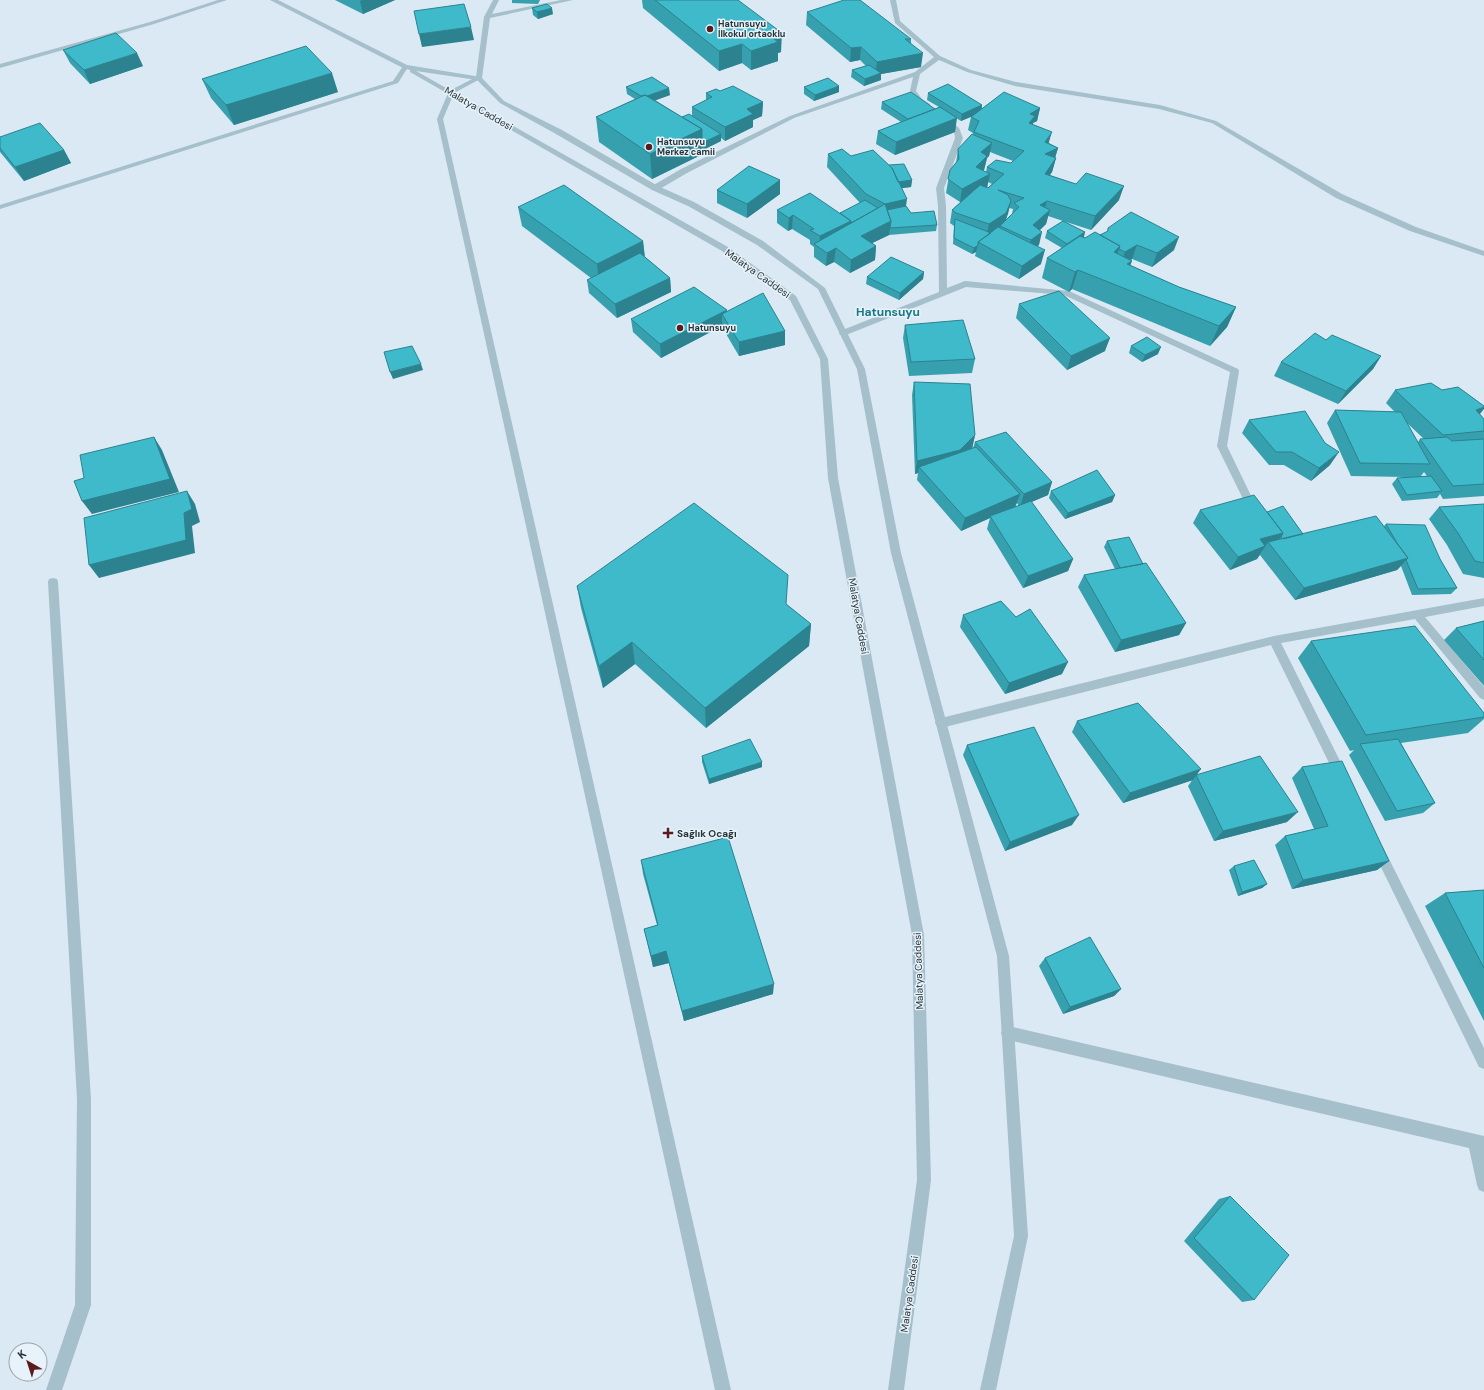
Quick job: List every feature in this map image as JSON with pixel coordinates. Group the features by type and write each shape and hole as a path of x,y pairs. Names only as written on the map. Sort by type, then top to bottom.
{"street":[{"path":"0,66 152,23 224,0"},
{"name":"Malatya Caddesi","path":"273,0 451,92 725,249 793,298 824,359 833,478 918,935 924,1180 896,1390"},
{"path":"479,78 487,17 496,0"},
{"path":"487,17 570,0"},
{"path":"893,0 898,22 938,57 969,71 1015,84 1160,107 1214,122 1339,196 1413,229 1484,254"},
{"path":"655,188 792,117 917,73 938,57"},
{"path":"0,207 396,82 404,67 479,78 502,102 559,132 655,188 691,204 760,243 821,288 861,369 896,553 1003,956 1021,1236 988,1390"},
{"path":"917,73 913,91 920,100 957,129 959,138 940,188 942,206 943,292"},
{"path":"479,78 451,92 440,119 723,1390"},
{"path":"943,277 965,284 1066,293 1235,371 1222,446 1250,504"},
{"path":"843,332 965,284"},
{"path":"53,582 84,1099 83,1305 54,1390"},
{"path":"941,723 1274,640 1484,602"},
{"path":"1417,614 1484,695"},
{"path":"1274,640 1345,783"},
{"path":"1374,840 1484,1062"},
{"path":"1008,1033 1479,1142 1484,1185"}],"building":[{"path":"655,0 738,0 782,33 770,36 778,42 751,51 742,44 719,51"},
{"path":"844,0 860,0 911,39 905,39 923,53 877,62 861,47 851,48 807,12"},
{"path":"464,4 471,27 419,34 414,11"},
{"path":"547,4 552,8 537,12 532,8"},
{"path":"116,33 137,53 84,70 63,50"},
{"path":"306,46 332,73 226,105 202,79"},
{"path":"869,65 881,73 865,79 852,70"},
{"path":"652,77 669,88 647,96 641,96 626,87"},
{"path":"828,78 839,86 815,95 804,87"},
{"path":"948,84 982,105 962,114 928,93"},
{"path":"733,86 763,102 747,109 753,114 725,127 692,107 712,97 706,93 716,89 720,91"},
{"path":"911,92 935,109 908,119 882,102"},
{"path":"1004,92 1040,108 1030,114 1035,116 1029,123 1052,132 1045,142 1058,148 1045,154 1056,158 1045,174 1076,184 1086,173 1124,186 1095,216 1047,201 1040,205 1050,210 1033,225 1042,232 1031,240 1000,226 1019,207 1014,203 1024,198 998,190 1008,195 1011,201 1006,213 989,224 956,213 952,210 980,185 988,188 1004,174 987,167 996,160 1011,163 1024,151 974,132 979,121 971,117"},
{"path":"645,95 702,129 650,154 596,117"},
{"path":"940,107 957,118 896,142 878,131"},
{"path":"689,114 721,134 702,143 702,129 682,117"},
{"path":"40,123 64,150 15,167 0,148 0,137"},
{"path":"972,134 992,143 981,152 987,156 976,167 990,174 962,189 948,179 950,170 959,159 958,149"},
{"path":"842,149 851,156 873,150 892,168 907,199 885,204 866,194 828,154"},
{"path":"904,164 912,180 898,182 892,168 889,165"},
{"path":"749,166 780,180 747,204 717,190"},
{"path":"564,185 643,241 597,264 518,207"},
{"path":"810,193 851,221 820,236 810,230 814,229 793,215 789,218 777,210"},
{"path":"865,200 878,208 851,223 851,221 840,213"},
{"path":"885,204 891,221 861,236 876,246 851,260 836,248 827,253 814,244"},
{"path":"906,206 911,213 934,211 937,225 890,228 891,221 887,210"},
{"path":"1131,212 1179,237 1157,253 1137,245 1125,252 1119,249 1120,246 1100,235 1108,231 1108,228"},
{"path":"955,219 991,233 978,242 978,245 974,248 954,238"},
{"path":"1063,221 1085,232 1067,244 1047,231"},
{"path":"998,227 1045,250 1022,266 978,242"},
{"path":"1095,232 1120,246 1114,252 1132,261 1127,264 1179,287 1236,307 1219,326 1078,270 1075,272 1047,258 1080,236 1085,238"},
{"path":"640,253 670,278 615,304 587,280"},
{"path":"891,257 924,272 900,293 867,277"},
{"path":"694,287 727,310 660,344 631,319"},
{"path":"1059,291 1110,338 1071,356 1019,304"},
{"path":"763,293 785,331 739,342 722,314"},
{"path":"963,320 975,359 911,362 905,325"},
{"path":"1315,333 1326,340 1332,335 1381,356 1346,391 1281,362"},
{"path":"1147,337 1161,347 1145,355 1131,346"},
{"path":"412,346 421,364 390,372 384,352"},
{"path":"914,382 970,384 975,435 960,450 917,461"},
{"path":"1431,383 1442,390 1458,387 1484,406 1476,410 1484,419 1484,431 1443,435 1395,390"},
{"path":"1335,410 1401,412 1430,464 1360,463"},
{"path":"1305,411 1325,443 1339,452 1319,468 1292,452 1276,452 1249,420"},
{"path":"1006,432 1052,482 1024,494 975,442"},
{"path":"154,437 170,479 82,501 74,481 84,478 80,455"},
{"path":"1447,437 1452,441 1484,439 1484,484 1453,486 1420,439"},
{"path":"976,447 1020,494 965,518 919,467"},
{"path":"1097,470 1115,495 1068,513 1051,491"},
{"path":"1431,476 1442,491 1407,495 1397,478"},
{"path":"187,491 192,509 184,513 186,540 89,565 84,518"},
{"path":"1254,495 1283,533 1260,539 1265,546 1238,557 1200,510"},
{"path":"1031,501 1073,559 1028,576 990,516"},
{"path":"694,503 788,575 786,604 811,624 705,708 632,642 599,666 577,586"},
{"path":"1484,504 1484,563 1475,561 1458,533 1439,507"},
{"path":"1283,506 1303,534 1283,539 1281,537 1283,533 1267,512"},
{"path":"1376,516 1408,558 1304,588 1268,542"},
{"path":"1386,524 1425,525 1440,559 1457,588 1418,589 1406,560 1408,558"},
{"path":"1129,537 1143,564 1120,568 1107,541"},
{"path":"1146,563 1186,623 1121,640 1084,575"},
{"path":"1001,601 1016,617 1030,609 1068,662 1009,683 963,615"},
{"path":"1484,621 1484,660 1456,628"},
{"path":"1415,626 1484,713 1484,717 1366,735 1311,641"},
{"path":"1138,703 1201,769 1130,793 1077,721"},
{"path":"1034,727 1079,815 1010,842 967,745"},
{"path":"750,739 762,762 709,779 702,756"},
{"path":"1398,739 1435,803 1397,811 1360,744"},
{"path":"1260,756 1298,812 1223,831 1196,775"},
{"path":"1342,761 1389,861 1303,880 1285,836 1328,826 1302,767"},
{"path":"728,837 774,984 682,1011 666,951 651,956 644,929 658,925 641,860"},
{"path":"1254,860 1267,884 1242,892 1234,866"},
{"path":"1484,890 1484,968 1445,893"},
{"path":"1090,937 1121,989 1070,1007 1045,958"},
{"path":"1230,1196 1289,1255 1254,1300 1194,1238"}],"place":[{"name":"Hatunsuyu İlkokul ortaoklu","path":"710,29"},
{"name":"Hatunsuyu Merkez camii","path":"649,147"},
{"name":"Hatunsuyu","path":"680,328"},
{"name":"Sağlık Ocağı","path":"668,833"}],"district":[{"name":"Hatunsuyu","path":"888,312"}]}
